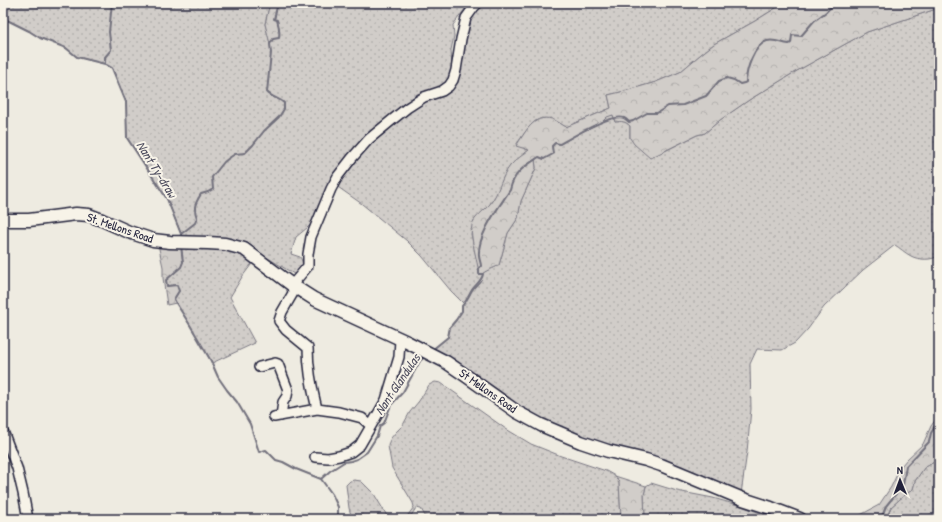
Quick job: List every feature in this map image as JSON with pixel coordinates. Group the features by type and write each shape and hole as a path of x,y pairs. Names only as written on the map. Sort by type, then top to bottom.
{"main road":[{"name":"St. Mellons Road","path":"3,220 29,220 76,214 89,215 129,232 153,240 189,242"},
{"name":"St Mellons Road","path":"189,242 225,244 244,249 292,285 314,299 446,362 517,412 540,425 581,442 608,451 661,465 743,499 800,519"}],"street":[{"path":"317,409 308,363 308,348 286,330 279,321 282,312 293,293 292,285 308,266 308,254 311,237 338,176 369,139 407,108 424,97 442,91 449,86 453,80 456,70 466,18 478,3"},
{"path":"314,456 328,458 351,452 360,445 386,400 399,357 400,339"},
{"path":"259,366 275,363 278,364 288,390 287,396 278,416 317,409 340,412 362,418 371,426"},
{"path":"3,434 17,468 28,519"}],"green space":[{"path":"3,3 270,3 265,24 270,43 279,3 471,3 453,25 454,36 451,50 452,68 448,81 440,87 417,94 374,129 362,141 328,185 313,223 296,237 291,254 300,257 304,265 298,273 294,274 250,247 181,238 181,234 167,199 127,138 126,102 112,68 105,64 77,57 66,48 40,38 3,18"},
{"path":"270,3 279,3 274,19 277,20 279,27 279,38 273,39 270,44 265,24"},
{"path":"483,3 784,3 714,44 680,72 656,82 608,95 611,108 566,127 556,121 548,119 536,121 531,125 516,145 529,150 510,166 503,178 498,192 490,204 474,220 471,234 480,274 499,265 508,233 518,218 521,201 536,168 535,159 555,143 602,122 607,116 614,115 615,122 627,123 630,126 630,138 663,152 697,135 705,133 720,120 749,100 795,72 867,32 939,8 939,255 929,259 917,258 909,255 895,245 863,270 824,307 808,329 795,343 782,350 757,349 750,364 751,409 741,494 595,442 530,416 432,350 448,337 450,327 462,311 462,306 464,304 407,241 362,204 335,185 363,149 424,100 444,94 470,21"},
{"path":"784,3 939,3 939,8 867,32 795,72 749,100 720,120 705,133 697,135 650,158 634,144 630,138 630,126 627,123 615,122 613,115 560,144 555,143 552,146 553,154 544,159 539,157 535,159 536,168 521,201 518,218 508,233 499,265 482,274 479,274 471,229 473,222 493,200 504,175 510,166 529,150 516,146 530,126 540,119 545,118 552,119 566,127 611,108 608,95 656,82 680,72 714,44"},
{"path":"158,244 181,246 183,262 181,267 166,281 167,286 177,285 179,291 174,299 176,303 167,305 163,267"},
{"path":"181,246 240,251 254,261 230,297 255,343 212,363 174,299 174,285 167,286 166,280 182,253"},
{"path":"435,382 441,383 506,429 531,444 606,471 615,476 619,482 621,519 427,519 421,509 416,508 409,519 405,519 414,507 392,468 388,446 391,438 403,425 410,412 429,385"},
{"path":"939,415 939,459 924,468 915,481 913,489 891,507 888,514 881,519 853,519 879,505 891,487 901,466 923,444 931,426"},
{"path":"939,459 939,519 881,519 888,514 891,507 913,489 915,481 924,468"},
{"path":"615,476 646,486 644,495 645,519 621,519 619,482"},
{"path":"350,481 361,481 374,494 389,519 352,519 346,485"},
{"path":"651,483 677,491 713,498 741,506 777,519 645,519 644,495 646,486"}],"waterway":[{"path":"105,64 105,57 111,50 109,32 112,3"},
{"path":"181,238 181,234 195,223 197,218 195,211 197,200 201,194 213,189 212,177 229,158 235,154 245,153 264,131 279,117 284,109 284,103 267,92 271,53 270,44 273,39 279,38 277,20 274,19 279,3"},
{"name":"Nant Glandulas","path":"432,350 448,337 450,327 462,311 462,306 472,290 481,279 483,274 479,274 479,268 481,266 479,256 481,239 520,170 539,157 544,159 553,154 552,146 555,143 560,144 601,122 618,117 624,118 629,122 647,113 657,113 668,106 683,105 706,96 719,81 727,78 740,84 744,83 746,82 747,71 752,58 762,43 773,40 789,44 791,43 792,35 801,36 814,21 833,5 844,7 854,3"},
{"name":"Nant Ty-draw","path":"3,18 40,38 66,48 77,57 105,64 112,68 126,102 127,138 167,199 181,234"},
{"path":"181,246 183,262 181,267 166,280 167,286 177,285 179,291 174,299 211,361 218,377 237,402 250,424 259,452 266,450 276,460 321,479"},
{"name":"Nant Glandulas","path":"335,519 338,517 338,507 332,494 321,479 344,462 357,459 367,452 377,436 380,426 384,423 391,405 403,392 420,361 426,356"},
{"path":"874,519 883,514 886,506 903,485 906,466 929,442 931,433 939,420"}]}
